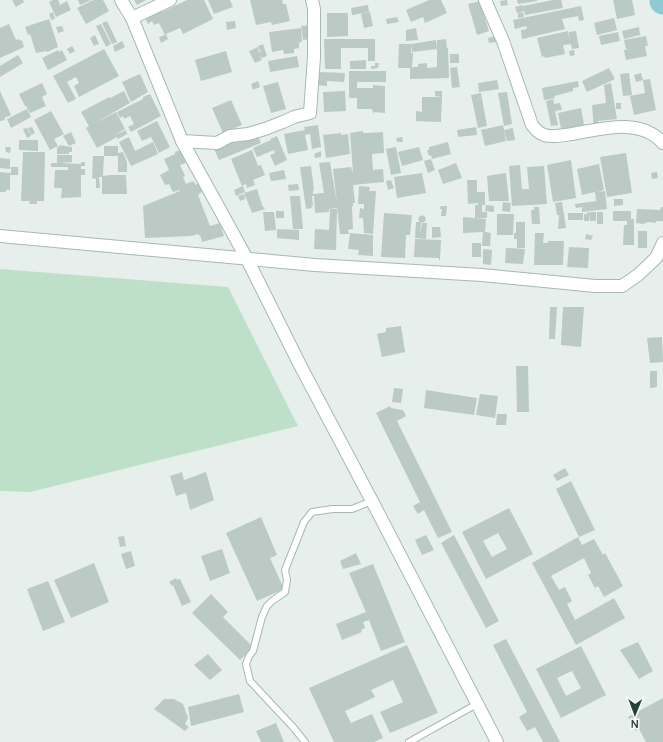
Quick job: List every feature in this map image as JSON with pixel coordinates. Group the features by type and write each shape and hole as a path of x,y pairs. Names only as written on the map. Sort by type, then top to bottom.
{"street":[{"path":"121,0 132,18 182,141 247,259 304,374 372,501 497,742"},
{"path":"132,18 170,0"},
{"path":"182,141 217,143 230,136 248,134 265,129 294,117 310,114 314,58 314,9 312,0"},
{"path":"485,0 503,41 532,125 538,131 545,135 556,136 622,126 645,129 658,136 663,143"},
{"path":"0,236 247,259 358,268 482,275 595,286 622,286 638,275 656,258 663,242"}],"lane":[{"path":"305,742 250,681 246,664 253,651 262,617 267,606 272,600 284,592 287,580 285,570 304,522 312,512 333,509 352,509 372,501"},
{"path":"409,742 477,704"}],"green space":[{"path":"0,269 228,287 298,426 30,492 0,491"}],"building":[{"path":"12,0 23,0 24,2 16,7"},
{"path":"58,0 60,5 67,1 71,10 56,17 49,2"},
{"path":"78,0 91,0 80,5"},
{"path":"93,0 103,0 109,11 86,24 77,8"},
{"path":"134,0 146,0 137,5"},
{"path":"187,0 204,0 213,19 183,34 180,28 166,34 168,39 161,43 159,37 165,35 159,23 154,25 152,21 148,24 144,16 160,7 162,12"},
{"path":"208,0 230,0 233,7 214,14"},
{"path":"250,0 282,0 283,4 286,4 290,21 272,25 271,22 256,25"},
{"path":"429,0 441,0 447,13 425,23 423,17 411,22 406,10"},
{"path":"507,0 508,5 501,6 500,1"},
{"path":"517,0 537,0 537,1 518,4"},
{"path":"553,0 561,0 563,8 525,15 523,6"},
{"path":"613,0 632,0 635,15 617,19"},
{"path":"480,1 489,31 477,35 468,4"},
{"path":"368,5 369,12 352,15 351,8"},
{"path":"523,5 524,11 517,13 515,7"},
{"path":"581,6 584,20 579,21 578,16 562,19 565,29 522,39 521,30 527,29 526,26 515,29 513,20"},
{"path":"53,12 55,19 51,20 49,14"},
{"path":"370,12 373,26 364,28 361,14"},
{"path":"523,12 524,17 518,18 518,13"},
{"path":"327,13 348,13 348,36 327,37"},
{"path":"397,17 399,22 387,24 386,19"},
{"path":"614,18 617,30 597,35 594,23"},
{"path":"49,19 58,47 47,52 36,53 30,34 28,35 25,27"},
{"path":"107,21 117,42 112,44 102,23"},
{"path":"235,21 236,28 227,30 226,22"},
{"path":"9,24 16,40 22,40 24,47 0,58 0,28"},
{"path":"101,24 111,44 106,47 96,26"},
{"path":"311,25 311,39 303,40 301,26"},
{"path":"62,26 64,31 58,33 56,27"},
{"path":"639,27 640,35 624,39 622,31"},
{"path":"301,28 302,41 299,43 299,48 294,49 294,53 284,54 283,50 272,52 269,32"},
{"path":"416,28 418,40 406,41 406,30"},
{"path":"568,31 570,41 569,32 576,31 579,48 572,49 571,44 563,45 565,54 545,58 544,56 542,57 537,38"},
{"path":"618,32 620,41 601,45 599,36"},
{"path":"95,35 99,44 94,46 90,38"},
{"path":"495,36 497,42 489,43 488,38"},
{"path":"646,36 648,46 645,46 647,56 626,60 624,50 630,49 626,49 624,40"},
{"path":"324,39 375,39 375,61 368,61 368,48 341,48 341,69 325,69"},
{"path":"446,39 448,48 449,78 410,79 410,68 398,68 399,44 411,44 411,53 413,53 412,69 413,67 418,67 418,64 427,63 427,68 437,67 437,40"},
{"path":"436,40 437,49 412,52 411,44"},
{"path":"122,41 125,47 115,52 113,46"},
{"path":"263,44 267,56 262,58 260,56 262,60 255,63 249,51 258,47 260,52 261,51 258,46"},
{"path":"72,46 75,51 70,54 67,49"},
{"path":"104,49 119,76 79,97 74,86 79,83 76,77 67,82 76,99 68,103 53,76"},
{"path":"58,50 59,52 62,50 67,60 48,70 42,58"},
{"path":"574,50 575,55 570,56 569,51"},
{"path":"226,51 232,72 201,81 195,60"},
{"path":"450,54 459,54 459,63 450,63"},
{"path":"18,55 23,63 0,77 0,66"},
{"path":"297,56 299,67 270,72 268,61"},
{"path":"366,60 366,69 350,69 350,61"},
{"path":"375,63 379,63 378,68 371,69 371,66 375,66"},
{"path":"457,67 460,87 452,88 450,68"},
{"path":"609,68 615,79 587,92 582,81"},
{"path":"349,71 386,71 386,82 357,82 357,88 373,88 373,85 385,86 385,113 373,113 372,109 357,109 357,98 349,98"},
{"path":"317,72 345,73 344,82 327,81 327,86 316,85"},
{"path":"629,73 632,95 623,96 620,74"},
{"path":"641,73 643,80 636,82 634,75"},
{"path":"140,74 148,92 131,102 122,82"},
{"path":"650,79 656,110 634,115 630,96 645,93 643,80"},
{"path":"497,80 499,89 479,92 478,83"},
{"path":"258,81 260,87 253,90 251,84"},
{"path":"578,81 579,87 573,88 573,91 554,96 555,98 544,100 542,88"},
{"path":"278,82 286,109 271,113 263,86"},
{"path":"42,83 47,94 42,97 46,106 30,113 19,94"},
{"path":"611,83 617,119 598,121 599,128 594,129 592,105 606,103 604,85"},
{"path":"0,91 11,115 4,118 5,120 0,121"},
{"path":"124,91 130,103 93,124 116,112 125,129 113,136 126,130 127,134 118,139 117,137 97,148 86,128 89,126 81,112"},
{"path":"345,91 346,111 324,112 323,92"},
{"path":"435,91 442,91 442,97 435,96"},
{"path":"507,92 512,124 504,126 498,93"},
{"path":"481,93 487,126 478,128 471,95"},
{"path":"150,94 161,116 131,132 128,127 134,124 130,116 124,119 123,116 120,118 117,112"},
{"path":"422,97 442,97 441,122 416,121 416,111 422,112"},
{"path":"553,99 554,104 560,103 562,110 555,111 558,125 551,126 546,101"},
{"path":"231,100 242,125 223,133 212,108"},
{"path":"616,103 621,103 621,109 616,109"},
{"path":"581,108 584,125 561,129 558,113"},
{"path":"27,109 31,117 11,128 7,119"},
{"path":"51,111 64,134 54,139 58,146 50,150 34,120"},
{"path":"157,121 170,147 159,153 151,137 142,141 137,131"},
{"path":"318,125 321,147 312,149 310,134 305,135 308,150 288,154 284,134 305,130 304,127"},
{"path":"503,125 506,141 485,146 481,130"},
{"path":"32,127 35,133 31,135 28,128"},
{"path":"476,127 477,135 458,137 457,130"},
{"path":"27,128 31,136 27,138 23,129"},
{"path":"513,128 515,140 507,141 504,130"},
{"path":"363,131 363,133 383,132 384,153 372,154 373,170 383,169 384,182 353,185 355,203 353,203 352,206 353,229 348,230 349,234 340,234 337,208 329,209 329,212 315,213 314,196 312,196 313,206 311,206 312,208 306,209 300,167 311,166 314,190 313,194 324,193 319,163 330,162 337,203 333,169 351,167 353,173 350,133"},
{"path":"71,132 76,143 69,146 63,136"},
{"path":"257,133 261,143 219,160 214,149 236,140 237,143 240,140"},
{"path":"341,133 341,135 348,134 350,154 326,158 323,135"},
{"path":"277,136 287,160 275,166 270,155 275,153 274,150 257,157 253,148"},
{"path":"129,137 135,151 153,142 158,154 131,166 119,142"},
{"path":"402,137 403,142 397,142 396,138"},
{"path":"19,140 38,140 38,151 19,150"},
{"path":"448,142 451,154 432,159 431,155 429,156 427,150 429,150 429,147"},
{"path":"59,145 72,147 72,152 69,152 69,154 57,154 57,147 59,147"},
{"path":"104,146 118,146 118,153 123,152 127,162 127,172 118,172 118,156 104,156"},
{"path":"5,147 11,147 10,153 6,152"},
{"path":"396,147 401,173 391,175 386,149"},
{"path":"419,147 423,160 402,166 398,152"},
{"path":"180,150 186,163 180,165 185,176 183,177 186,184 193,181 196,185 199,183 202,192 198,195 210,226 220,223 224,236 202,242 201,237 198,234 191,236 145,238 143,206 180,191 173,192 169,184 165,185 160,175 169,170 164,159"},
{"path":"252,150 258,166 261,165 265,175 253,180 255,185 247,188 246,184 242,186 231,159"},
{"path":"321,151 321,157 315,158 314,154"},
{"path":"23,152 45,152 44,201 37,201 37,204 29,204 30,201 21,201"},
{"path":"626,153 632,193 607,197 600,157"},
{"path":"57,155 72,155 72,162 60,163 81,164 81,162 85,162 85,166 81,166 81,169 85,169 85,175 81,175 81,197 61,198 62,188 54,188 55,170 68,170 68,167 51,167 51,163 57,163"},
{"path":"93,156 104,156 103,176 126,175 127,194 102,194 102,177 99,177 100,188 96,188 96,179 92,178"},
{"path":"0,158 10,159 10,169 0,168"},
{"path":"431,159 435,170 428,173 424,161"},
{"path":"571,160 576,198 553,202 547,165"},
{"path":"456,163 462,178 443,184 438,170"},
{"path":"599,164 604,190 597,192 605,191 607,209 582,212 582,207 576,208 575,204 596,201 595,192 582,195 577,169"},
{"path":"520,165 522,189 529,189 527,167 544,166 547,204 512,206 509,166"},
{"path":"11,167 18,167 18,175 10,175 10,190 0,192 0,172 11,173"},
{"path":"284,170 286,179 271,181 269,173"},
{"path":"657,172 658,178 652,179 651,173"},
{"path":"422,173 426,193 397,198 394,177"},
{"path":"506,173 509,201 489,201 487,176"},
{"path":"391,180 394,188 388,190 386,181"},
{"path":"467,180 477,180 477,192 485,192 485,205 478,205 478,203 468,204"},
{"path":"298,184 299,190 289,191 288,185"},
{"path":"243,186 245,192 236,196 234,190"},
{"path":"359,186 370,187 369,191 376,191 373,234 364,233 363,218 359,218 360,208 364,209 364,204 358,204"},
{"path":"257,189 262,205 265,209 252,213 244,193"},
{"path":"244,194 245,199 240,201 238,196"},
{"path":"290,196 300,196 303,229 293,229"},
{"path":"614,199 623,199 623,205 614,206"},
{"path":"503,202 511,203 510,212 502,211"},
{"path":"562,202 566,228 558,229 559,215 557,215 555,203"},
{"path":"475,205 482,205 482,212 487,212 487,218 475,218"},
{"path":"486,205 494,206 494,212 485,211"},
{"path":"447,206 446,216 441,216 442,209 440,209 440,207"},
{"path":"534,207 539,207 540,224 532,224 531,210 534,210"},
{"path":"661,207 663,207 663,221 657,221 655,223 648,222 643,224 636,223 637,209 660,210"},
{"path":"330,209 337,209 336,250 314,249 315,229 329,230"},
{"path":"276,211 284,211 284,218 276,218"},
{"path":"613,211 631,211 631,219 634,219 634,245 623,245 624,225 627,225 627,221 613,221"},
{"path":"263,212 274,212 276,230 265,231"},
{"path":"587,212 590,213 589,221 584,221 584,214 587,214"},
{"path":"590,212 596,212 596,221 590,221"},
{"path":"597,212 603,212 603,224 597,224"},
{"path":"384,213 412,215 410,235 406,235 405,258 381,257"},
{"path":"568,213 583,213 583,220 568,220"},
{"path":"497,214 514,214 513,235 497,235"},
{"path":"422,215 425,216 425,222 422,223 419,222 418,219 419,216"},
{"path":"463,217 486,219 485,232 491,233 490,246 482,246 483,232 463,233"},
{"path":"416,222 421,222 420,235 422,223 427,223 426,239 415,238"},
{"path":"516,222 525,222 525,248 517,248 517,239 514,239 514,233 516,233"},
{"path":"432,227 440,227 441,237 432,238"},
{"path":"277,229 299,230 299,240 277,238"},
{"path":"638,231 647,231 647,248 638,248"},
{"path":"350,233 373,235 373,256 358,255 359,250 348,249"},
{"path":"535,233 544,233 543,243 548,243 548,241 564,241 563,265 534,265"},
{"path":"586,234 593,236 591,240 585,239"},
{"path":"415,239 441,240 440,260 439,258 414,257"},
{"path":"472,243 481,243 481,257 472,257"},
{"path":"569,247 589,248 588,268 567,267"},
{"path":"506,248 525,249 523,264 505,263"},
{"path":"483,249 492,250 491,265 483,264"},
{"path":"550,307 557,307 555,339 549,339"},
{"path":"563,307 584,307 581,347 561,345"},
{"path":"401,326 405,352 382,357 377,334 386,332 386,328"},
{"path":"662,337 663,362 650,363 647,338"},
{"path":"516,366 528,366 529,412 517,412"},
{"path":"650,371 657,371 657,387 650,388"},
{"path":"394,388 403,389 401,403 392,402"},
{"path":"426,390 477,398 474,415 424,408"},
{"path":"480,394 498,396 495,418 476,415"},
{"path":"390,406 391,408 403,410 406,416 397,421 452,532 438,538 424,510 418,514 413,506 420,502 376,413"},
{"path":"497,414 507,414 506,425 496,425"},
{"path":"565,468 569,475 557,481 553,475"},
{"path":"182,472 184,480 206,472 214,500 190,510 186,493 176,496 170,476"},
{"path":"571,481 595,530 579,537 556,489"},
{"path":"509,508 533,554 486,579 462,532","holes":["498,533 507,549 492,557 483,541"]},
{"path":"261,517 277,555 270,558 284,589 257,601 226,533"},
{"path":"426,535 434,550 422,555 415,540"},
{"path":"454,535 499,621 486,628 441,543"},
{"path":"124,536 126,546 120,547 118,537"},
{"path":"578,537 582,545 594,539 603,555 605,553 623,586 604,597 598,586 595,588 588,575 591,573 584,558 551,576 559,590 565,587 572,601 567,604 575,620 614,598 625,618 576,645 532,563"},
{"path":"222,549 230,573 210,581 201,556"},
{"path":"131,551 135,566 126,569 121,554"},
{"path":"356,553 361,564 343,569 340,561"},
{"path":"94,563 109,602 71,618 54,580"},
{"path":"373,564 405,642 381,651 369,620 363,622 365,628 361,630 362,632 342,640 336,624 366,612 349,573"},
{"path":"176,578 177,580 180,579 191,602 182,606 173,585 172,586 169,582"},
{"path":"48,581 65,622 43,631 27,589"},
{"path":"211,594 228,612 223,617 253,647 240,660 192,613"},
{"path":"506,639 560,742 543,742 535,727 527,731 519,717 527,712 493,645"},
{"path":"638,642 653,671 639,679 620,650"},
{"path":"407,645 438,713 390,733 380,712 403,702 393,680 371,690 375,697 345,711 351,723 372,714 383,738 374,742 334,742 309,688"},
{"path":"581,646 606,695 561,718 536,669","holes":["572,671 581,688 566,696 557,678"]},
{"path":"208,654 222,670 210,680 194,665"},
{"path":"239,694 244,712 191,726 188,707"},
{"path":"663,698 663,742 646,742 639,729 636,731 628,717"},
{"path":"164,699 174,699 183,704 188,718 185,724 189,727 185,731 154,709"},
{"path":"276,723 284,742 261,742 256,731"}]}
